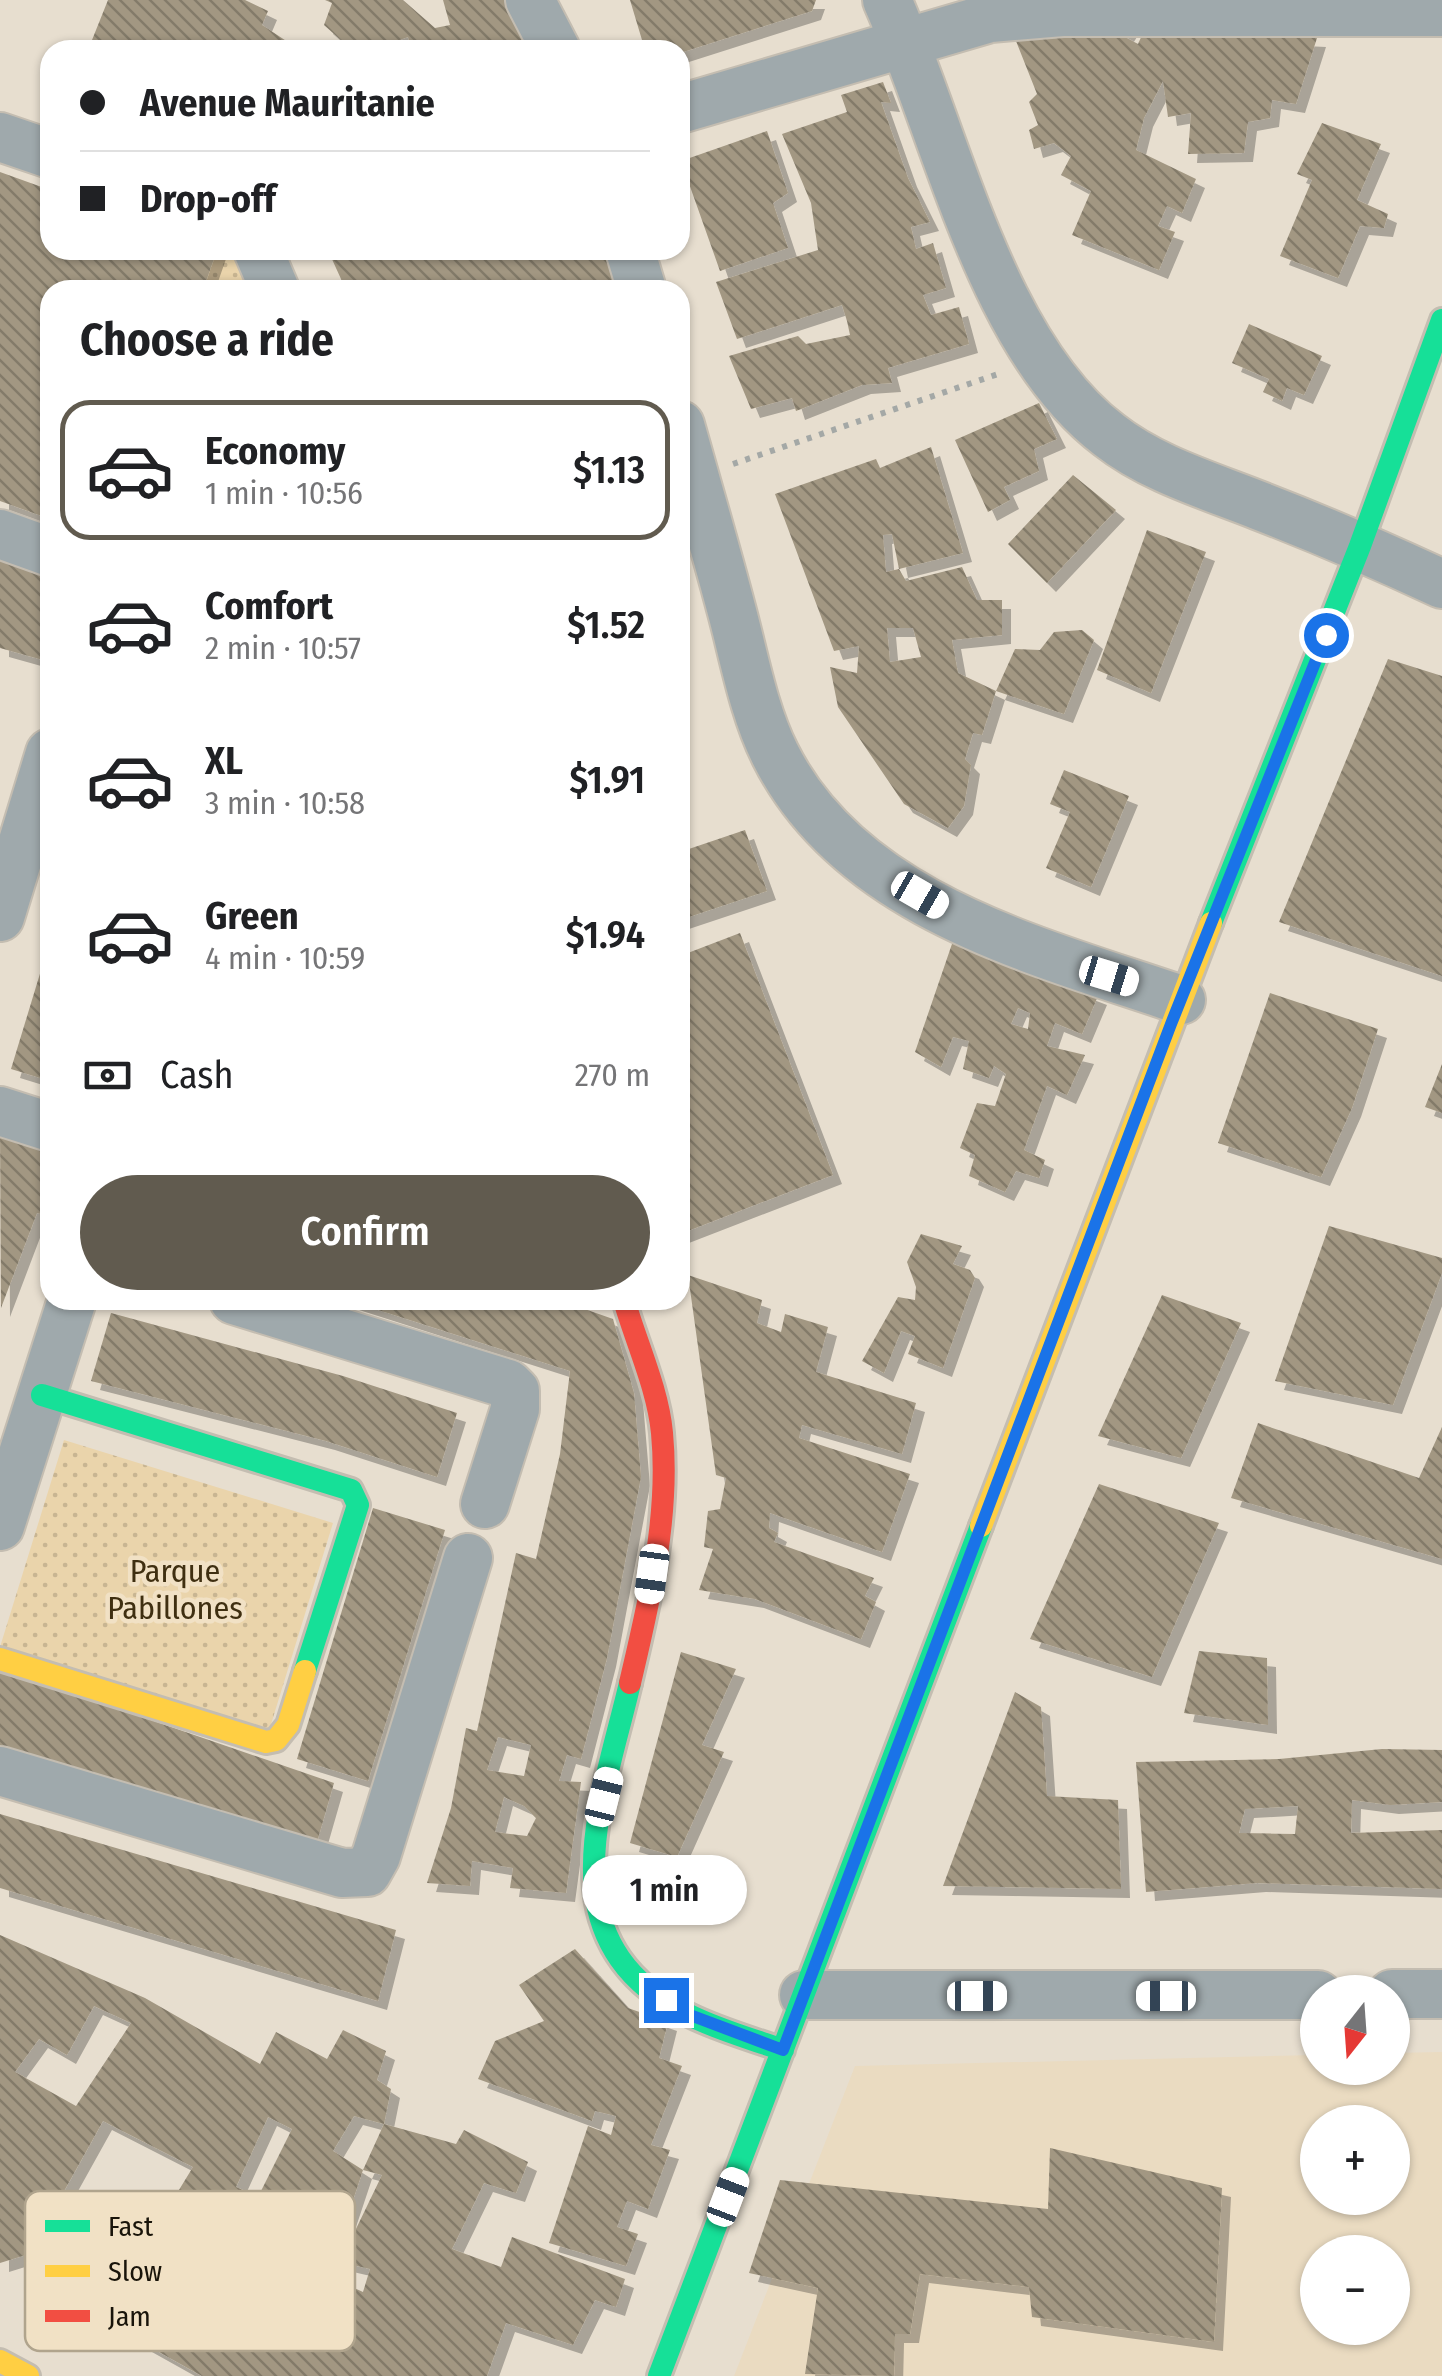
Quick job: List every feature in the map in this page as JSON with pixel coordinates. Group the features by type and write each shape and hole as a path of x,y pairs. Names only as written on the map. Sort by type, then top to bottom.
{"street":[{"path":"530,0 551,40"},
{"path":"690,105 896,20 1062,12 1442,12"},
{"path":"896,20 1007,308 1038,360 1073,404 1110,437 1165,468 1360,546 1442,584"},
{"path":"0,137 40,151"},
{"path":"659,2376 1181,1000 1360,546 1442,320"},
{"path":"690,489 775,754 822,823 889,878 980,930 1046,957 1181,1000"},
{"path":"0,534 40,548"},
{"path":"0,917 40,786"},
{"path":"0,1111 40,1124"},
{"path":"2,1512 69,1310"},
{"path":"267,1310 508,1384 515,1391 515,1410 485,1504"},
{"path":"624,1310 662,1429 664,1496 647,1613 591,1850 594,1904 610,1948 642,1984 690,2015 783,2050"},
{"path":"0,1659 257,1740 276,1740 288,1725 358,1505 351,1490 340,1484 42,1395"},
{"path":"0,1771 342,1874 367,1872 468,1558"},
{"path":"1410,1994 1442,1994"},
{"path":"804,1995 1300,1995"},
{"path":"0,2361 28,2376"}],"path":[{"path":"690,479 1038,360"}],"shaded area":[{"path":"1442,2052 1442,2376 734,2376 855,2066 1300,2055 1300,2085 1410,2085 1410,2053"}],"green space":[{"path":"214,260 252,260 258,280 206,280"},
{"name":"Parque Pabillones","path":"64,1440 333,1523 268,1734 0,1647"}],"building":[{"path":"108,0 245,0 268,11 262,25 285,40 92,40"},
{"path":"325,0 403,0 435,28 450,25 443,0 525,0 544,40 341,40 324,25 332,3"},
{"path":"630,0 816,0 812,11 690,50 690,40 642,40"},
{"path":"1147,24 1177,31 1317,38 1296,104 1272,100 1270,118 1248,122 1244,153 1188,154 1191,113 1168,117 1163,81 1144,118 1136,150 1196,179 1182,213 1167,206 1158,226 1175,232 1159,270 1072,235 1091,191 1061,175 1071,156 1054,143 1034,149 1029,130 1038,125 1029,102 1037,94 1014,36 1128,28 1123,36 1138,44"},
{"path":"883,82 891,103 881,102 908,178 930,222 911,227 916,249 933,243 946,288 923,295 931,315 959,307 969,344 888,368 892,383 862,385 796,411 792,398 751,409 729,356 798,336 806,344 850,335 847,321 842,305 737,339 716,282 818,250 811,203 782,134 847,112 841,95"},
{"path":"1322,123 1381,144 1357,200 1388,214 1384,228 1360,226 1338,278 1280,256 1312,180 1297,174"},
{"path":"767,131 788,193 773,203 788,248 720,271 690,186 690,158"},
{"path":"0,172 40,186 40,260 214,260 206,280 40,280 40,515 0,501"},
{"path":"332,260 616,260 622,280 341,280"},
{"path":"1249,324 1322,356 1304,395 1287,388 1282,401 1263,392 1269,379 1232,363"},
{"path":"1039,403 1057,439 1034,449 1039,471 1004,487 1010,500 988,512 955,440"},
{"path":"931,447 963,553 899,569 906,581 962,567 977,600 1002,600 1002,635 952,640 958,673 996,691 982,735 973,733 965,759 971,765 964,806 948,828 904,804 838,707 830,667 857,673 859,646 834,651 775,494 876,459 880,468","holes":["892,534 899,569 886,572 883,535","887,628 913,628 921,657 890,662"]},
{"path":"1073,475 1116,510 1047,583 1008,544"},
{"path":"1147,530 1206,552 1151,693 1097,670"},
{"path":"0,545 40,558 40,659 0,648"},
{"path":"1082,630 1094,640 1064,714 996,691 1015,649 1040,650 1054,632"},
{"path":"1388,659 1442,676 1442,976 1279,922"},
{"path":"1064,770 1129,796 1091,887 1046,868 1070,812 1050,804"},
{"path":"745,830 767,891 690,917 690,849"},
{"path":"740,933 833,1175 690,1230 690,952"},
{"path":"953,941 1098,996 1082,1034 1055,1023 1047,1046 1085,1055 1067,1095 1047,1086 1024,1150 1045,1160 1039,1178 1016,1171 1005,1192 969,1176 975,1155 960,1148 977,1103 995,1106 1006,1074 994,1066 989,1078 963,1069 969,1041 953,1037 941,1067 915,1052","holes":["1018,1008 1030,1013 1028,1029 1011,1024"]},
{"path":"40,974 40,1078 11,1069"},
{"path":"1270,993 1378,1029 1352,1108 1321,1177 1218,1143"},
{"path":"1442,1064 1442,1113 1425,1107"},
{"path":"0,1130 40,1140 40,1214 37,1213 1,1308"},
{"path":"1329,1226 1442,1258 1442,1273 1393,1405 1275,1381"},
{"path":"921,1234 962,1246 953,1264 970,1270 975,1278 943,1368 908,1354 915,1336 901,1331 884,1373 862,1361 898,1297 915,1300 916,1287 907,1262"},
{"path":"690,1276 762,1300 757,1323 781,1332 785,1314 828,1327 816,1372 916,1403 902,1454 802,1425 799,1438 910,1474 882,1552 770,1513 769,1528 778,1533 774,1542 874,1578 865,1596 876,1602 861,1639 755,1599 699,1590 713,1549 704,1547 708,1511 720,1509 726,1478 716,1475"},
{"path":"1162,1295 1241,1323 1181,1458 1098,1436"},
{"path":"378,1310 587,1310 613,1319 634,1393 641,1477 607,1658 581,1759 567,1755 559,1781 581,1782 566,1893 510,1888 513,1868 472,1861 470,1886 427,1883 451,1808 466,1728 477,1731 516,1553 536,1559 560,1454 570,1371","holes":["498,1737 531,1745 524,1776 487,1770","504,1797 524,1806 536,1818 527,1836 495,1832"]},
{"path":"111,1313 343,1376 457,1413 437,1477 326,1441 91,1381"},
{"path":"1258,1423 1419,1478 1442,1427 1442,1559 1231,1498"},
{"path":"1099,1484 1219,1523 1152,1677 1030,1639"},
{"path":"373,1508 445,1530 368,1781 297,1759"},
{"path":"1199,1651 1267,1658 1268,1725 1184,1713"},
{"path":"681,1652 736,1669 702,1745 724,1752 677,1857 630,1843"},
{"path":"0,1668 334,1783 317,1842 0,1748"},
{"path":"1015,1692 1041,1707 1047,1796 1118,1800 1121,1889 943,1886"},
{"path":"1382,1749 1442,1750 1442,1802 1390,1805 1352,1800 1351,1833 1442,1830 1442,1889 1257,1883 1146,1892 1136,1762 1279,1759","holes":["1298,1806 1295,1834 1239,1833 1245,1809"]},
{"path":"0,1814 396,1930 378,2001 0,1888"},
{"path":"0,1935 145,1998 260,2064 276,2032 327,2059 343,2030 386,2051 377,2080 391,2089 384,2124 354,2116 333,2151 363,2170 355,2194 261,2191 292,2129 268,2117 236,2187 245,2191 178,2191 193,2167 103,2121 64,2191 25,2191 25,2255 0,2263","holes":["94,2006 131,2023 76,2106 15,2072 39,2039 67,2055"]},
{"path":"575,1949 628,2008 668,2022 659,2058 682,2066 651,2145 670,2150 648,2209 627,2201 617,2227 638,2234 626,2266 549,2243 588,2126 611,2135 616,2116 595,2111 592,2121 478,2079 495,2041 544,2021 519,1985"},
{"path":"384,2124 456,2144 464,2130 528,2162 516,2193 484,2183 452,2249 501,2267 512,2237 625,2279 616,2307 595,2300 573,2345 506,2323 487,2376 202,2376 157,2351 355,2351 355,2288 363,2292 370,2269 355,2266 355,2231 382,2175 363,2170"},
{"path":"1050,2148 1222,2188 1214,2342 1032,2317 1029,2287 920,2274 910,2334 895,2334 894,2376 805,2374 818,2288 749,2273 780,2180 1048,2209"}],"traffic: fast":[{"path":"1211,923 1360,546 1442,320"},
{"path":"42,1395 351,1490 358,1505 305,1671"},
{"path":"659,2376 981,1526"},
{"path":"630,1683 597,1823 594,1868 599,1911 614,1950 643,1985 689,2015 783,2050"}],"traffic: slow":[{"path":"981,1526 1211,923"},
{"path":"0,1659 266,1742 276,1740 288,1725 305,1671"},
{"path":"0,2361 28,2376"}],"traffic: jam":[{"path":"627,1310 656,1400 664,1465 656,1559 630,1683"}],"route":[{"path":"666,2000 690,2015 783,2050 1171,1024 1326,635"}]}
